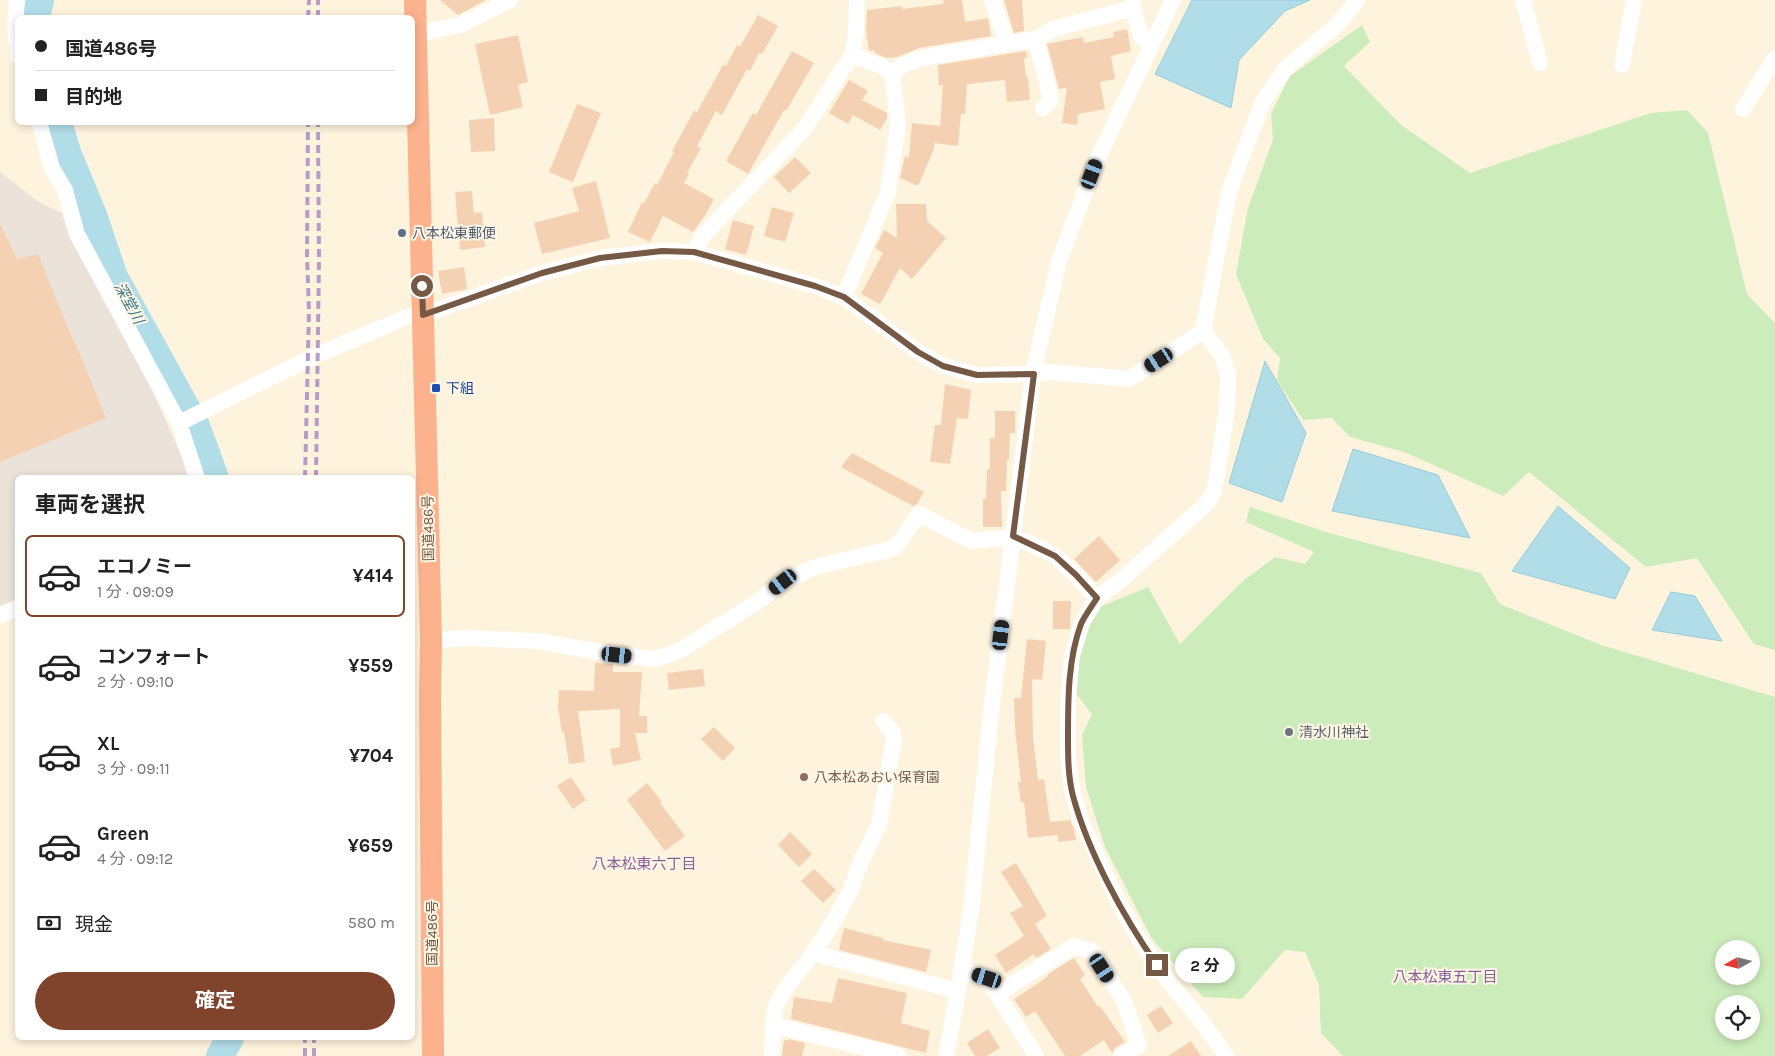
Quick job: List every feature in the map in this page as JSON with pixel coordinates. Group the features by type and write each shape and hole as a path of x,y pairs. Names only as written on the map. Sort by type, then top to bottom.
{"highway":[{"name":"国道486号","path":"416,0 431,640 433,1056"}],"street":[{"path":"16,15 17,0"},
{"path":"416,36 460,25 510,0"},
{"path":"694,252 702,237 805,128 852,55 856,34 857,0"},
{"path":"992,0 1008,43"},
{"path":"946,1056 971,911 990,723 1034,374 1059,261 1098,156 1174,0"},
{"path":"186,420 317,355 409,316 423,315 542,273 600,258 662,251 694,252 815,286 844,297 918,352 943,366 977,375 1052,372 1129,379 1203,331 1229,192 1262,101 1286,68 1338,24 1357,0"},
{"path":"1523,0 1540,63"},
{"path":"1622,65 1634,0"},
{"path":"892,73 903,65 921,58 1036,39 1053,29 1133,4 1141,36 1151,46"},
{"path":"1036,39 1051,100 1043,108"},
{"path":"844,297 888,192 898,124 892,73 882,66 852,55"},
{"path":"1742,109 1775,58"},
{"path":"40,125 52,168 65,190 77,234 186,420 196,475"},
{"path":"1203,331 1222,355 1228,374 1227,408 1216,481 1212,494 1205,505 1121,580 1097,598 1082,623 1072,656 1068,709 1068,759 1072,794 1080,818 1096,858 1118,901 1140,940 1166,978 1226,1056"},
{"path":"431,640 465,638 538,641 617,655 655,659 681,650 760,600 783,582 816,568 895,548 920,514 972,541 1013,536 1055,556 1097,598"},
{"path":"0,615 15,609"},
{"path":"772,1056 776,1005 813,953 851,890 860,864 880,825 894,739 892,731 883,721"},
{"path":"997,994 1074,946 1092,951 1124,1001 1139,1045 1121,1056"},
{"path":"813,953 958,991"},
{"path":"962,970 987,978 1036,1056"},
{"path":"773,1025 899,1056"}],"shaded area":[{"path":"0,172 40,203 62,213 67,230 152,390 182,457 187,475 15,475 15,600 0,606"}],"green space":[{"path":"1362,25 1370,42 1344,66 1400,124 1470,173 1651,113 1687,110 1708,133 1747,294 1775,323 1775,650 1754,644 1697,558 1646,567 1529,472 1503,496 1404,452 1350,437 1332,418 1303,420 1277,380 1280,358 1263,339 1236,274 1248,208 1273,140 1271,114 1290,76"},
{"path":"1250,507 1329,533 1481,573 1500,604 1601,645 1775,697 1775,1056 1343,1056 1321,1033 1319,985 1305,952 1285,950 1242,999 1203,997 1152,939 1105,847 1086,787 1082,735 1092,714 1074,691 1078,655 1095,609 1148,587 1180,644 1243,581 1275,557 1305,564 1314,552 1246,522"}],"water":[{"path":"1192,0 1310,0 1285,11 1239,60 1231,108 1155,74"},
{"path":"1265,361 1306,433 1282,502 1229,483"},
{"path":"1353,449 1438,475 1470,538 1332,511"},
{"path":"1558,506 1630,568 1615,599 1512,571"},
{"path":"1671,592 1695,596 1722,641 1652,630"}],"building":[{"path":"440,0 486,0 458,15"},
{"path":"943,0 962,0 965,22 988,18 991,36 919,48 897,57 887,58 875,53 875,50 869,51 866,31 867,10 902,6 902,9 944,4"},
{"path":"1004,0 1022,0 1024,31 1014,33"},
{"path":"758,15 778,26 762,54 759,53 750,71 747,69 722,115 716,111 697,146 701,148 687,173 689,174 684,183 714,199 706,214 693,232 663,216 650,242 628,232 642,202 644,203 655,183 657,185 674,152 672,151 694,111 697,112 723,65 726,66 737,45 740,47"},
{"path":"1127,29 1131,51 1111,56 1115,79 1100,82 1105,109 1078,114 1077,125 1062,123 1067,88 1059,89 1047,44 1083,37 1084,43 1114,37 1113,32"},
{"path":"518,35 528,82 518,85 523,107 490,115 475,44"},
{"path":"792,51 814,63 786,111 784,110 748,174 726,161 753,113 756,115"},
{"path":"1026,51 1027,58 1024,58 1030,100 1007,102 1005,80 967,84 965,114 961,114 958,146 934,143 934,149 918,186 900,178 905,156 909,158 912,123 940,126 943,85 939,86 938,65"},
{"path":"849,80 868,91 862,100 887,113 887,118 880,130 853,115 848,124 829,113"},
{"path":"577,104 601,113 573,182 549,172"},
{"path":"494,118 495,151 471,152 469,120"},
{"path":"795,157 811,173 789,193 774,177"},
{"path":"596,181 610,238 542,254 534,223 579,211 572,188"},
{"path":"472,191 474,213 482,212 485,247 460,250 455,192"},
{"path":"896,204 926,204 927,221 946,238 912,279 900,268 880,304 861,294 883,253 875,248 884,230 897,238"},
{"path":"772,207 794,213 785,242 764,236"},
{"path":"733,220 754,226 746,255 725,249"},
{"path":"0,224 17,259 38,254 106,418 0,462"},
{"path":"464,267 467,289 442,294 438,271"},
{"path":"945,384 971,390 968,419 957,418 950,464 930,462 935,425 941,425"},
{"path":"995,411 1015,411 1015,433 1010,433 1006,491 1001,491 1002,527 983,527 983,499 986,499 987,469 990,469 990,438 995,438"},
{"path":"852,453 924,492 917,504 913,506 841,467"},
{"path":"1099,536 1120,560 1096,582 1074,559"},
{"path":"1053,601 1071,601 1070,629 1053,629"},
{"path":"1027,639 1046,641 1042,680 1032,679 1033,737 1038,780 1044,779 1050,822 1070,820 1076,840 1058,842 1058,835 1028,838 1024,802 1021,803 1018,782 1021,782 1015,729 1014,698 1021,698"},
{"path":"595,663 613,664 613,672 642,672 639,716 647,716 647,733 635,733 641,760 613,766 610,749 620,747 620,709 578,711 585,762 569,764 558,707 559,690 594,691"},
{"path":"703,669 705,686 669,690 667,673"},
{"path":"714,727 735,748 723,761 701,739"},
{"path":"571,777 586,800 573,809 557,786"},
{"path":"647,783 685,836 665,851 627,800"},
{"path":"790,832 812,854 799,867 778,845"},
{"path":"1016,863 1047,916 1035,924 1051,949 1036,958 1034,954 1006,973 995,955 1024,936 1010,913 1023,906 1001,872"},
{"path":"814,869 836,890 823,903 801,881"},
{"path":"844,928 883,938 883,940 931,950 926,972 839,950"},
{"path":"1074,958 1085,975 1080,979 1098,1007 1100,1006 1125,1042 1115,1048 1112,1053 1104,1040 1080,1056 1065,1056 1035,1011 1026,1017 1014,999"},
{"path":"838,978 907,993 901,1023 930,1031 926,1053 791,1019 794,997 832,1003"},
{"path":"1161,1006 1173,1023 1158,1033 1147,1015"},
{"path":"988,1029 1000,1048 987,1056 975,1056 967,1043"},
{"path":"788,1039 805,1043 802,1056 782,1056 784,1040 788,1041"},
{"path":"1191,1041 1201,1056 1168,1056"}],"waterway":[{"name":"深堂川","path":"37,15 40,0"},
{"name":"深堂川","path":"59,125 68,155 93,215 114,277 196,426 214,475"},
{"name":"深堂川","path":"220,1056 229,1040"}],"railway":[{"path":"308,15 309,0"},
{"path":"318,0 318,15"},
{"path":"305,475 309,311 307,257 308,125"},
{"path":"316,475 319,258 318,125"},
{"path":"305,1040 305,1056"},
{"path":"314,1040 314,1056"}],"place":[{"name":"八本松東郵便","path":"402,233"},
{"name":"下組","path":"436,388"},
{"name":"清水川神社","path":"1289,732"},
{"name":"八本松あおい保育園","path":"804,777"}],"district":[{"name":"八本松東六丁目","path":"644,864"},
{"name":"八本松東五丁目","path":"1445,977"}],"route":[{"path":"422,286 423,315 542,273 600,258 662,251 694,252 815,286 844,297 918,352 943,366 977,375 1034,374 1013,536 1055,556 1097,598 1082,623 1072,656 1068,699 1068,759 1072,794 1096,858 1140,940 1157,965"}]}
